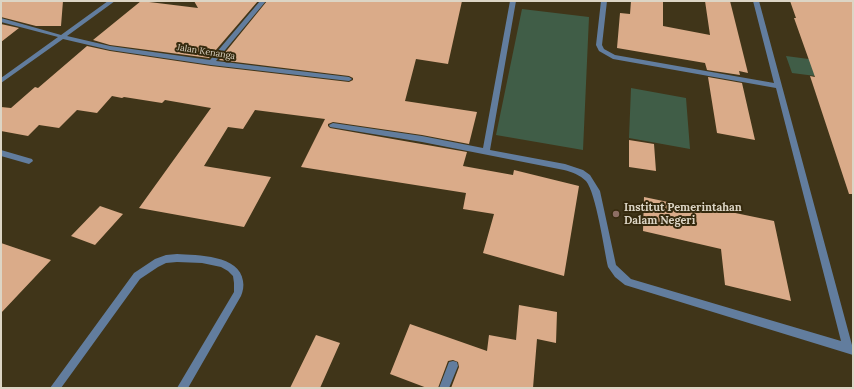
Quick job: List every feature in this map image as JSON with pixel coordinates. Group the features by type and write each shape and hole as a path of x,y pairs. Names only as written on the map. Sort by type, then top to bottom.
{"street":[{"path":"1,81 112,1"},
{"path":"212,62 263,1"},
{"path":"486,152 513,1"},
{"path":"604,1 599,45 601,50 613,57 779,86"},
{"path":"756,1 850,350"},
{"name":"Jalan Kenanga","path":"1,20 98,46 268,70 349,79"},
{"path":"333,125 407,136 564,167 581,173 591,180 596,191 612,267 628,282 850,350"},
{"path":"1,153 29,160"},
{"path":"55,388 137,276 147,268 165,259 173,258 220,262 231,267 237,274 239,283 238,293 182,388"},
{"path":"444,388 453,366"}],"green space":[{"path":"522,9 589,17 583,150 496,135"},
{"path":"786,56 839,63 847,80 792,73"},
{"path":"631,88 686,98 690,149 629,138"}],"building":[{"path":"1,1 63,1 61,26 36,26 1,17"},
{"path":"141,1 198,8 194,1 258,1 209,58 110,45 93,40"},
{"path":"267,1 462,1 448,64 416,59 405,101 477,112 469,144 422,135 333,122 328,124 328,126 330,128 467,152 463,166 513,175 514,170 579,186 564,276 483,253 494,214 463,209 466,193 301,167 325,119 255,110 243,129 228,127 204,166 271,177 244,227 139,208 211,108 165,100 162,103 112,96 97,113 77,110 59,128 39,125 28,136 1,131 1,107 11,108 35,87 38,88 87,46 110,51 211,66 349,82 353,80 353,78 349,76 219,60"},
{"path":"631,1 663,1 663,26 710,35 705,1 730,1 748,73 739,71 740,75 707,70 705,63 617,48 620,13 630,14"},
{"path":"790,1 853,1 853,194 849,194 810,76 815,77 794,18 796,18"},
{"path":"1,24 19,28 1,42"},
{"path":"708,77 742,83 755,140 717,133"},
{"path":"629,140 654,144 656,171 629,167"},
{"path":"644,197 716,212 716,209 774,221 791,301 725,285 721,249 643,231"},
{"path":"100,206 123,214 95,245 71,236"},
{"path":"1,243 51,260 1,313"},
{"path":"519,305 557,312 556,343 537,339 533,388 451,388 459,367 458,362 453,360 448,361 438,388 427,388 390,374 410,324 487,351 489,335 516,340"},
{"path":"316,335 340,343 320,388 290,388"}],"place":[{"name":"Institut Pemerintahan Dalam Negeri","path":"616,214"}]}
